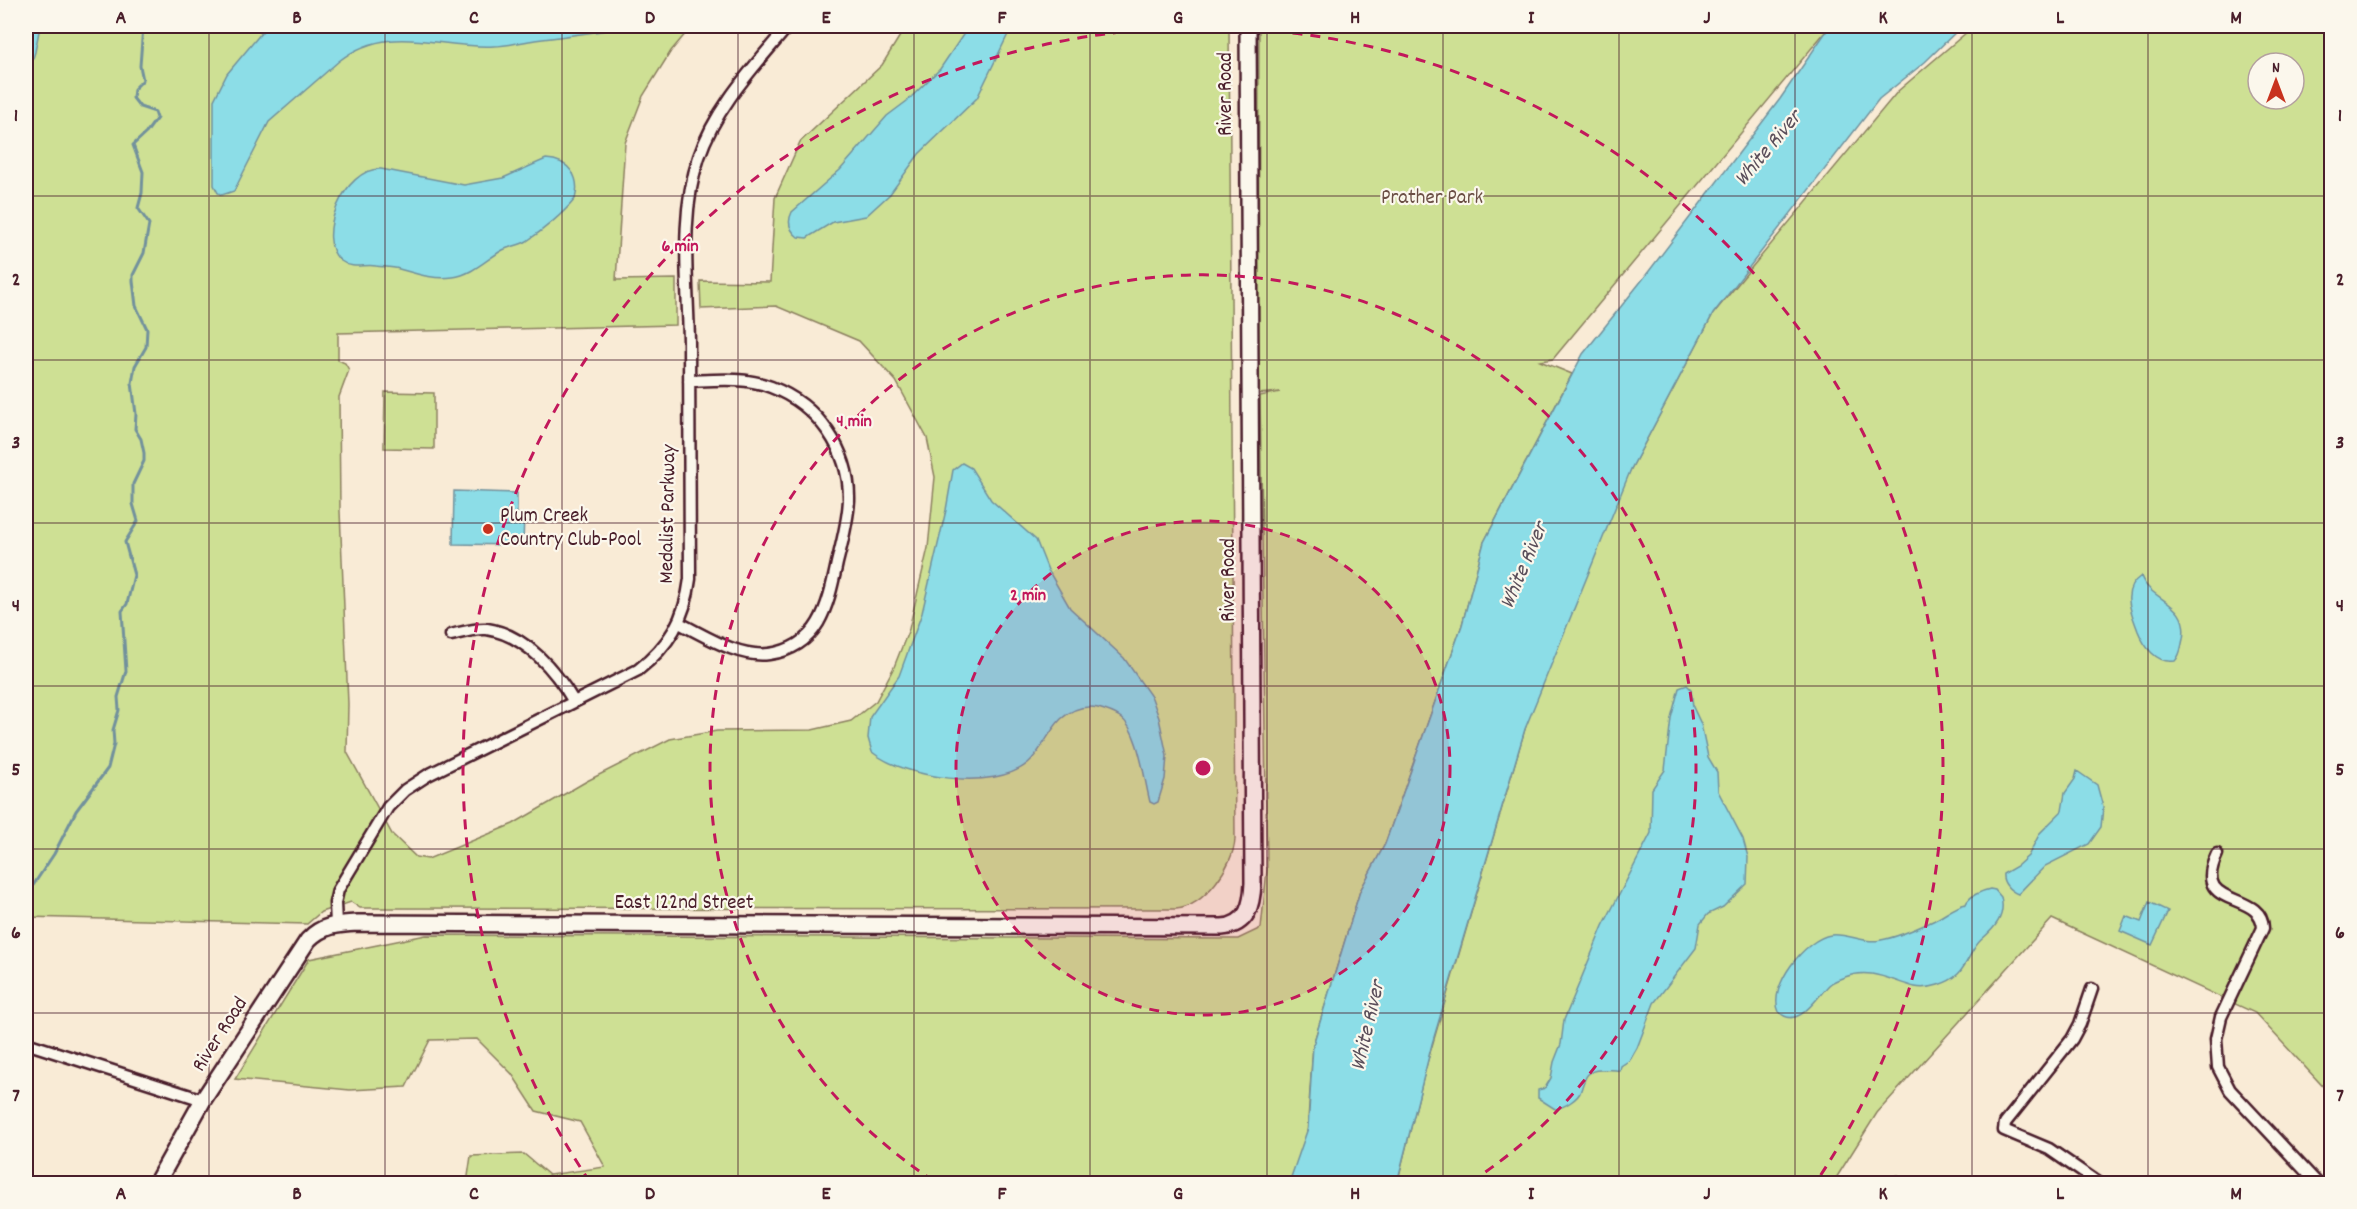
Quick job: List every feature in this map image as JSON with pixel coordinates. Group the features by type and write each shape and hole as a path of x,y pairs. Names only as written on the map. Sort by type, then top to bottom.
{"street":[{"name":"Medalist Parkway","path":"336,924 335,903 338,890 395,798 428,775 638,670 661,650 679,623 690,579 688,212 692,181 709,132 722,109 788,26"},
{"name":"River Road","path":"1033,925 1228,927 1242,921 1250,909 1253,872 1248,26"},
{"path":"679,623 729,647 749,653 778,652 807,636 819,624 826,610 849,501 847,478 836,446 821,422 802,404 764,384 729,380 689,381"},
{"path":"451,634 486,629 511,638 551,668 574,702"},
{"path":"2217,854 2210,874 2214,886 2222,894 2255,910 2261,919 2263,928 2221,1017 2216,1039 2218,1067 2230,1090 2318,1184"},
{"name":"River Road","path":"156,1184 203,1100 308,940 318,931 336,924"},
{"name":"East 122nd Street","path":"336,924 1033,925"},
{"path":"2092,989 2080,1024 2072,1039 2005,1124 2004,1130 2049,1149 2100,1184"},
{"path":"26,1043 203,1100"}],"green space":[{"path":"26,26 692,26 671,51 643,96 625,143 616,280 676,279 676,325 338,333 338,360 345,363 349,370 339,397 340,511 348,704 347,752 392,834 416,857 428,859 513,824 587,781 670,739 717,731 812,730 851,721 876,701 894,667 909,629 928,548 935,477 927,438 896,381 859,341 776,306 701,309 700,281 770,282 775,198 800,142 882,65 906,26 1229,26 1235,839 1229,861 1216,883 1197,901 1176,909 360,908 351,902 321,912 307,924 26,917"},
{"name":"Prather Park","path":"1259,26 1830,26 1553,359 1540,361 1572,374 1484,542 1462,625 1385,844 1360,891 1313,1045 1306,1150 1296,1183 467,1183 471,1156 524,1154 549,1175 605,1167 580,1122 536,1111 512,1074 477,1039 430,1040 406,1087 350,1090 235,1079 309,959 426,935 1238,939 1261,928 1267,870 1260,396 1280,392 1258,394"},
{"path":"1974,26 2331,26 2331,1095 2255,1013 2052,919 1877,1113 1833,1183 1397,1184 1427,1063 1530,712 1612,505 1713,314 1898,91"},
{"path":"385,392 434,393 434,449 384,448"},
{"path":"1898,1175 1901,1183 1864,1183"}],"water":[{"path":"26,26 40,26 35,52 26,79"},
{"path":"267,26 635,26 499,46 395,40 358,49 339,61 269,122 234,191 222,195 218,193 214,185 214,100 227,74"},
{"path":"969,26 1012,26 977,98 919,154 890,194 866,216 833,222 807,238 798,237 790,226 792,212 840,170 887,116 907,101 940,69"},
{"name":"White River","path":"1830,26 1962,26 1925,62 1879,99 1713,314 1631,469 1525,729 1432,1044 1397,1183 1289,1183 1308,1128 1313,1045 1360,891 1385,844 1462,625 1484,542 1583,354 1780,99"},
{"path":"546,159 561,163 571,171 576,184 575,199 552,222 527,241 504,249 460,276 439,278 393,268 350,265 341,261 333,251 332,222 337,206 355,180 368,172 381,169 464,185 503,178"},
{"path":"962,463 971,468 991,500 1036,540 1048,570 1070,608 1124,658 1152,698 1167,756 1165,779 1158,802 1154,804 1150,802 1136,744 1126,723 1118,716 1093,707 1069,713 1056,724 1028,763 1013,772 994,777 972,779 926,775 886,761 872,752 868,738 870,717 899,676 922,613 953,470"},
{"name":"Plum Creek Country Club-Pool","path":"454,491 517,493 517,514 524,514 523,545 453,544"},
{"path":"2141,576 2146,585 2175,609 2181,617 2184,626 2183,639 2180,654 2175,661 2162,660 2152,653 2138,631 2130,609 2129,595 2131,588"},
{"path":"1687,685 1691,689 1693,707 1701,724 1708,757 1717,772 1718,791 1743,839 1748,857 1747,884 1723,907 1708,914 1700,924 1696,948 1654,1003 1630,1060 1621,1066 1620,1071 1592,1071 1585,1078 1577,1097 1555,1109 1538,1098 1538,1090 1545,1088 1551,1078 1561,1044 1564,1020 1603,926 1651,833 1652,789 1665,770 1671,718 1679,688"},
{"path":"2077,771 2097,785 2103,807 2101,827 2089,844 2045,866 2018,894 2015,893 2005,883 2003,874 2028,856 2040,833 2062,811 2065,793 2075,779"},
{"path":"1990,889 1995,890 2001,897 2001,916 1975,948 1958,974 1949,980 1932,987 1920,988 1872,974 1854,974 1831,984 1800,1015 1786,1017 1779,1012 1777,1002 1784,977 1800,954 1821,938 1837,935 1875,941 1894,937 1933,921 1966,904 1976,894"},
{"path":"2149,902 2168,911 2152,945 2120,931 2126,916 2141,922"}],"waterway":[{"path":"26,896 54,854 76,811 108,768 114,744 113,730 119,710 118,697 126,671 122,611 127,604 134,575 125,542 138,521 133,504 133,484 144,461 141,439 135,429 136,414 132,383 135,366 146,347 147,329 136,306 133,275 144,253 149,224 138,208 142,193 143,172 133,145 157,118 155,112 140,107 133,98 134,89 143,80 140,66 143,26"}],"place":[{"name":"Plum Creek Country Club-Pool","path":"488,529"}]}
